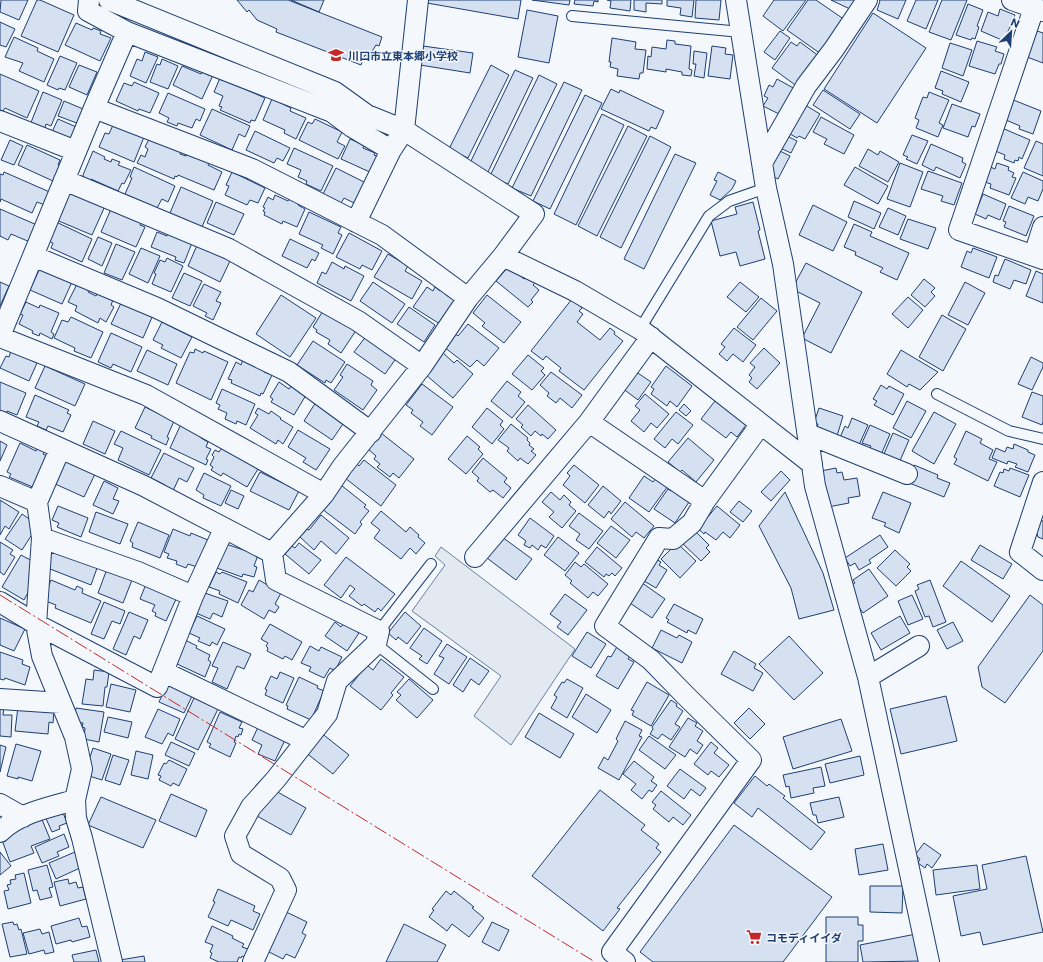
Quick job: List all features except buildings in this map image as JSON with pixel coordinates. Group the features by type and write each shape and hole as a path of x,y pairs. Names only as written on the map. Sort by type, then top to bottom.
{"street":[{"path":"89,0 88,10 127,32 332,112 352,127 391,150"},
{"path":"109,0 335,92 368,115 404,130 534,214 503,256 468,298 422,366 342,467 324,494 272,553 276,580 377,638 337,682 327,714 305,740 276,779 251,807 235,836 241,854 280,878 286,890 253,962"},
{"path":"356,222 391,150 404,130 418,0"},
{"path":"736,0 766,188 783,264 815,486 868,676 929,962"},
{"path":"762,163 806,86 834,49 867,0"},
{"path":"1012,0 1039,6 959,230 1038,257 1043,227"},
{"path":"127,32 76,151 0,337 146,395 324,494"},
{"path":"94,108 252,169 382,235 468,298"},
{"path":"0,121 76,151"},
{"path":"64,180 229,249 358,321 422,366"},
{"path":"33,256 157,308 289,372 371,432"},
{"path":"503,256 575,291 646,333 812,464"},
{"path":"476,557 589,422 646,333"},
{"path":"0,421 144,486 272,553"},
{"path":"589,422 706,501"},
{"path":"625,962 612,952 752,760 651,660 605,626 660,538 673,539 692,522 761,424"},
{"path":"808,434 907,474"},
{"path":"60,449 37,502 42,538 36,624 42,656 75,737 82,769 75,800 76,818 112,962"},
{"path":"1043,482 1020,552 1043,570"},
{"path":"0,486 37,502"},
{"path":"0,602 36,624 157,687 193,596 224,529"},
{"path":"42,538 138,572 193,596"},
{"path":"868,676 919,646"},
{"path":"164,672 305,740"},
{"path":"0,699 61,703"},
{"path":"0,832 23,817 47,807 75,800"},
{"path":"0,804 23,817"}],"lane":[{"path":"572,16 741,32"},
{"path":"646,333 709,216 729,201 766,188"},
{"path":"937,394 1010,431 1043,439"},
{"path":"431,564 377,638 434,689"}],"shaded area":[{"path":"441,547 575,649 511,745 474,716 501,676 412,611 445,565 435,556"}],"power":[{"path":"0,595 595,962"}],"place":[{"name":"川口市立東本郷小学校","path":"336,55"},
{"name":"コモディイイダ","path":"754,937"}]}
